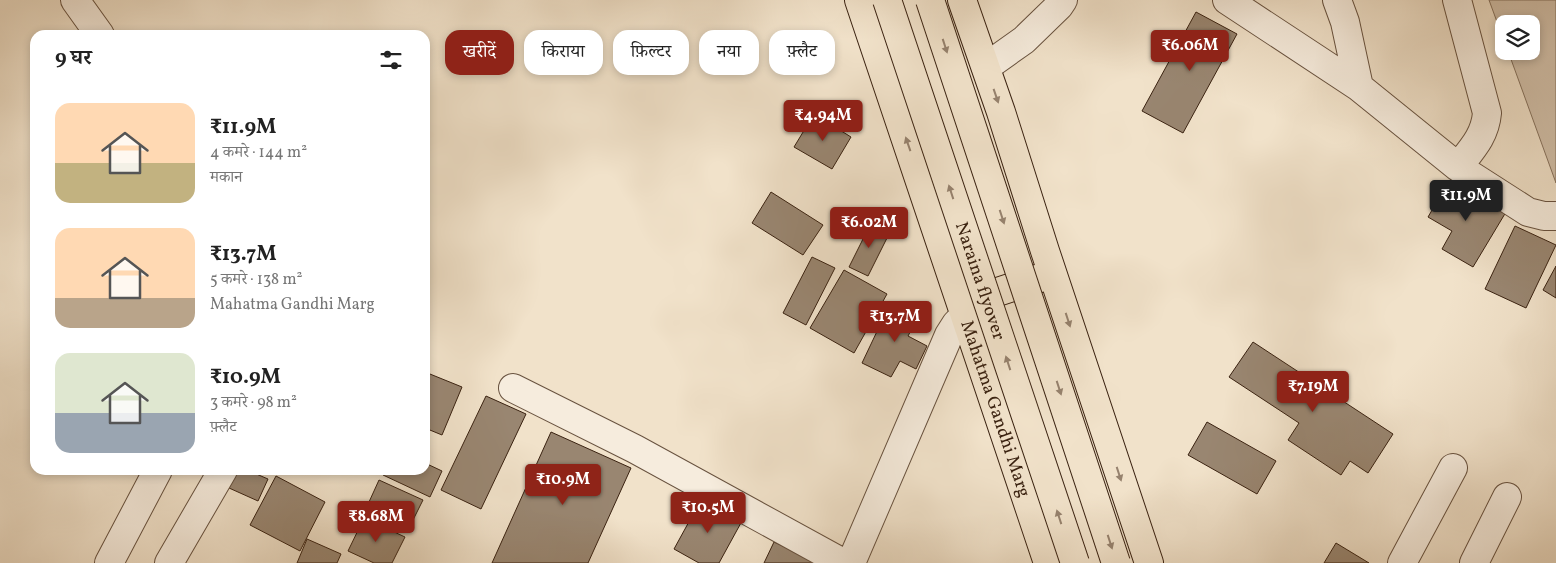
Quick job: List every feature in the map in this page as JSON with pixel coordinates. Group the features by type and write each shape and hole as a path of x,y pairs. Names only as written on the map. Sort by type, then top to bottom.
{"main road":[{"name":"Mahatma Gandhi Marg","path":"859,0 1048,563"},
{"name":"Naraina flyover","path":"887,0 1075,563"},
{"path":"930,0 1116,563"},
{"path":"962,0 986,67 1052,274 1149,563"},
{"path":"963,309 1052,274"}],"street":[{"path":"75,0 96,30"},
{"path":"986,67 1024,40 1063,0"},
{"path":"1227,0 1359,87 1458,167 1528,212 1544,216 1556,216"},
{"path":"1337,0 1345,22 1359,87"},
{"path":"1457,0 1487,113 1486,124 1480,137 1458,167"},
{"path":"851,563 949,336 963,309"},
{"path":"513,388 635,449 843,563"},
{"path":"1402,563 1453,468"},
{"path":"109,563 155,475"},
{"path":"169,563 220,475"},
{"path":"1474,563 1507,497"}],"shaded area":[{"path":"1489,0 1556,0 1556,183 1511,60 1540,60 1540,15 1495,16"}],"building":[{"path":"1196,12 1237,34 1183,133 1142,111"},
{"path":"814,114 851,137 832,169 794,147"},
{"path":"1448,183 1463,192 1465,188 1506,212 1473,267 1442,249 1452,231 1428,217"},
{"path":"771,192 823,225 803,255 752,223"},
{"path":"871,223 890,232 868,276 849,267"},
{"path":"1515,226 1556,245 1526,308 1485,289"},
{"path":"812,257 835,268 806,325 783,313"},
{"path":"1556,266 1556,298 1543,290"},
{"path":"844,270 887,294 854,353 810,328"},
{"path":"890,304 918,317 908,336 927,346 916,369 900,361 891,377 862,363"},
{"path":"1253,342 1393,434 1368,473 1350,461 1341,475 1288,440 1299,423 1229,377"},
{"path":"430,374 462,387 442,435 430,430"},
{"path":"486,396 526,414 481,509 441,490"},
{"path":"1207,422 1276,461 1257,494 1188,455"},
{"path":"551,432 631,468 588,563 492,563"},
{"path":"430,465 442,471 430,497 383,475 430,475"},
{"path":"235,475 259,475 268,479 258,501 229,488"},
{"path":"276,476 325,502 300,551 250,525"},
{"path":"379,480 423,500 412,522 369,502"},
{"path":"702,498 742,521 719,563 699,563 674,549"},
{"path":"364,518 405,537 392,563 374,563 348,551"},
{"path":"307,539 341,554 337,563 297,563"},
{"path":"774,542 818,562 818,563 764,563"},
{"path":"1336,543 1369,563 1324,563"}]}
